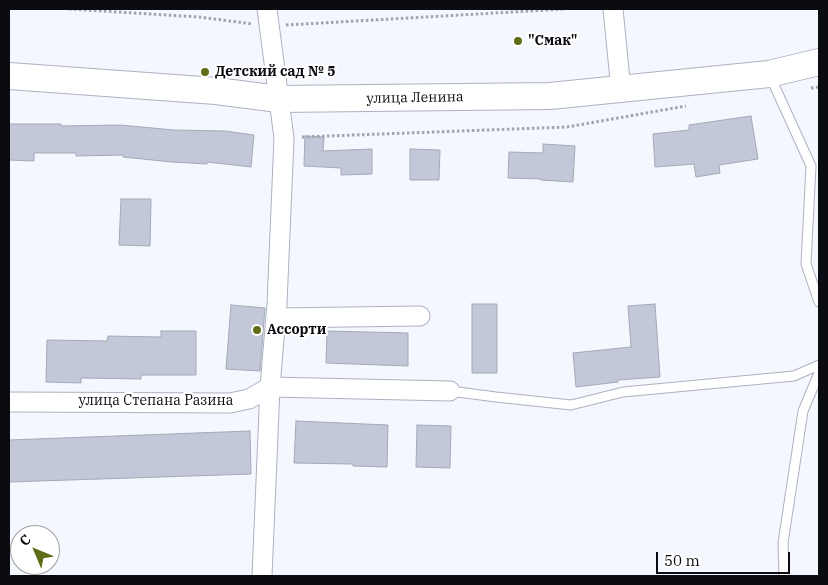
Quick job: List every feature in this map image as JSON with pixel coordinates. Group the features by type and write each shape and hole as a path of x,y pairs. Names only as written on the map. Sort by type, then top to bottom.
{"main road":[{"name":"улица Ленина","path":"9,76 216,91 279,99 550,96 769,74 819,62"}],"street":[{"path":"613,9 621,90"},
{"path":"262,576 284,138 268,17"},
{"path":"276,318 420,316"},
{"path":"270,387 450,391"},
{"name":"улица Степана Разина","path":"9,402 230,403 249,399 270,387"}],"lane":[{"path":"769,74 810,166 806,264 819,302"},
{"path":"450,391 496,398 571,405 623,392 794,376 819,365"},
{"path":"784,576 784,543 804,411 819,374"}],"path":[{"path":"69,9 200,17 565,9"}],"building":[{"path":"751,116 758,159 719,165 720,173 696,177 694,164 655,167 653,134 689,130 689,125"},
{"path":"9,124 61,124 61,126 120,125 174,130 225,131 254,135 251,167 207,162 207,164 172,162 123,157 123,155 76,156 76,153 34,153 34,161 9,160"},
{"path":"305,136 324,137 323,151 372,149 372,174 341,175 341,168 304,166"},
{"path":"543,144 575,146 573,182 508,178 509,152 543,153"},
{"path":"410,149 440,150 439,180 410,180"},
{"path":"121,199 151,199 150,246 119,245"},
{"path":"472,304 497,304 497,373 472,373"},
{"path":"655,304 660,377 618,380 618,382 576,387 573,353 631,347 628,306"},
{"path":"231,305 265,308 260,371 226,369"},
{"path":"161,331 196,331 196,375 141,375 141,379 81,378 81,383 46,382 47,340 107,341 108,336 161,337"},
{"path":"327,331 408,333 408,366 326,363"},
{"path":"296,421 388,425 387,467 353,466 353,464 294,463"},
{"path":"417,425 451,426 450,468 416,467"},
{"path":"250,431 251,474 9,482 9,440"}],"place":[{"name":"\"Смак\"","path":"518,41"},
{"name":"Детский сад № 5","path":"205,72"},
{"name":"Ассорти","path":"257,330"}]}
